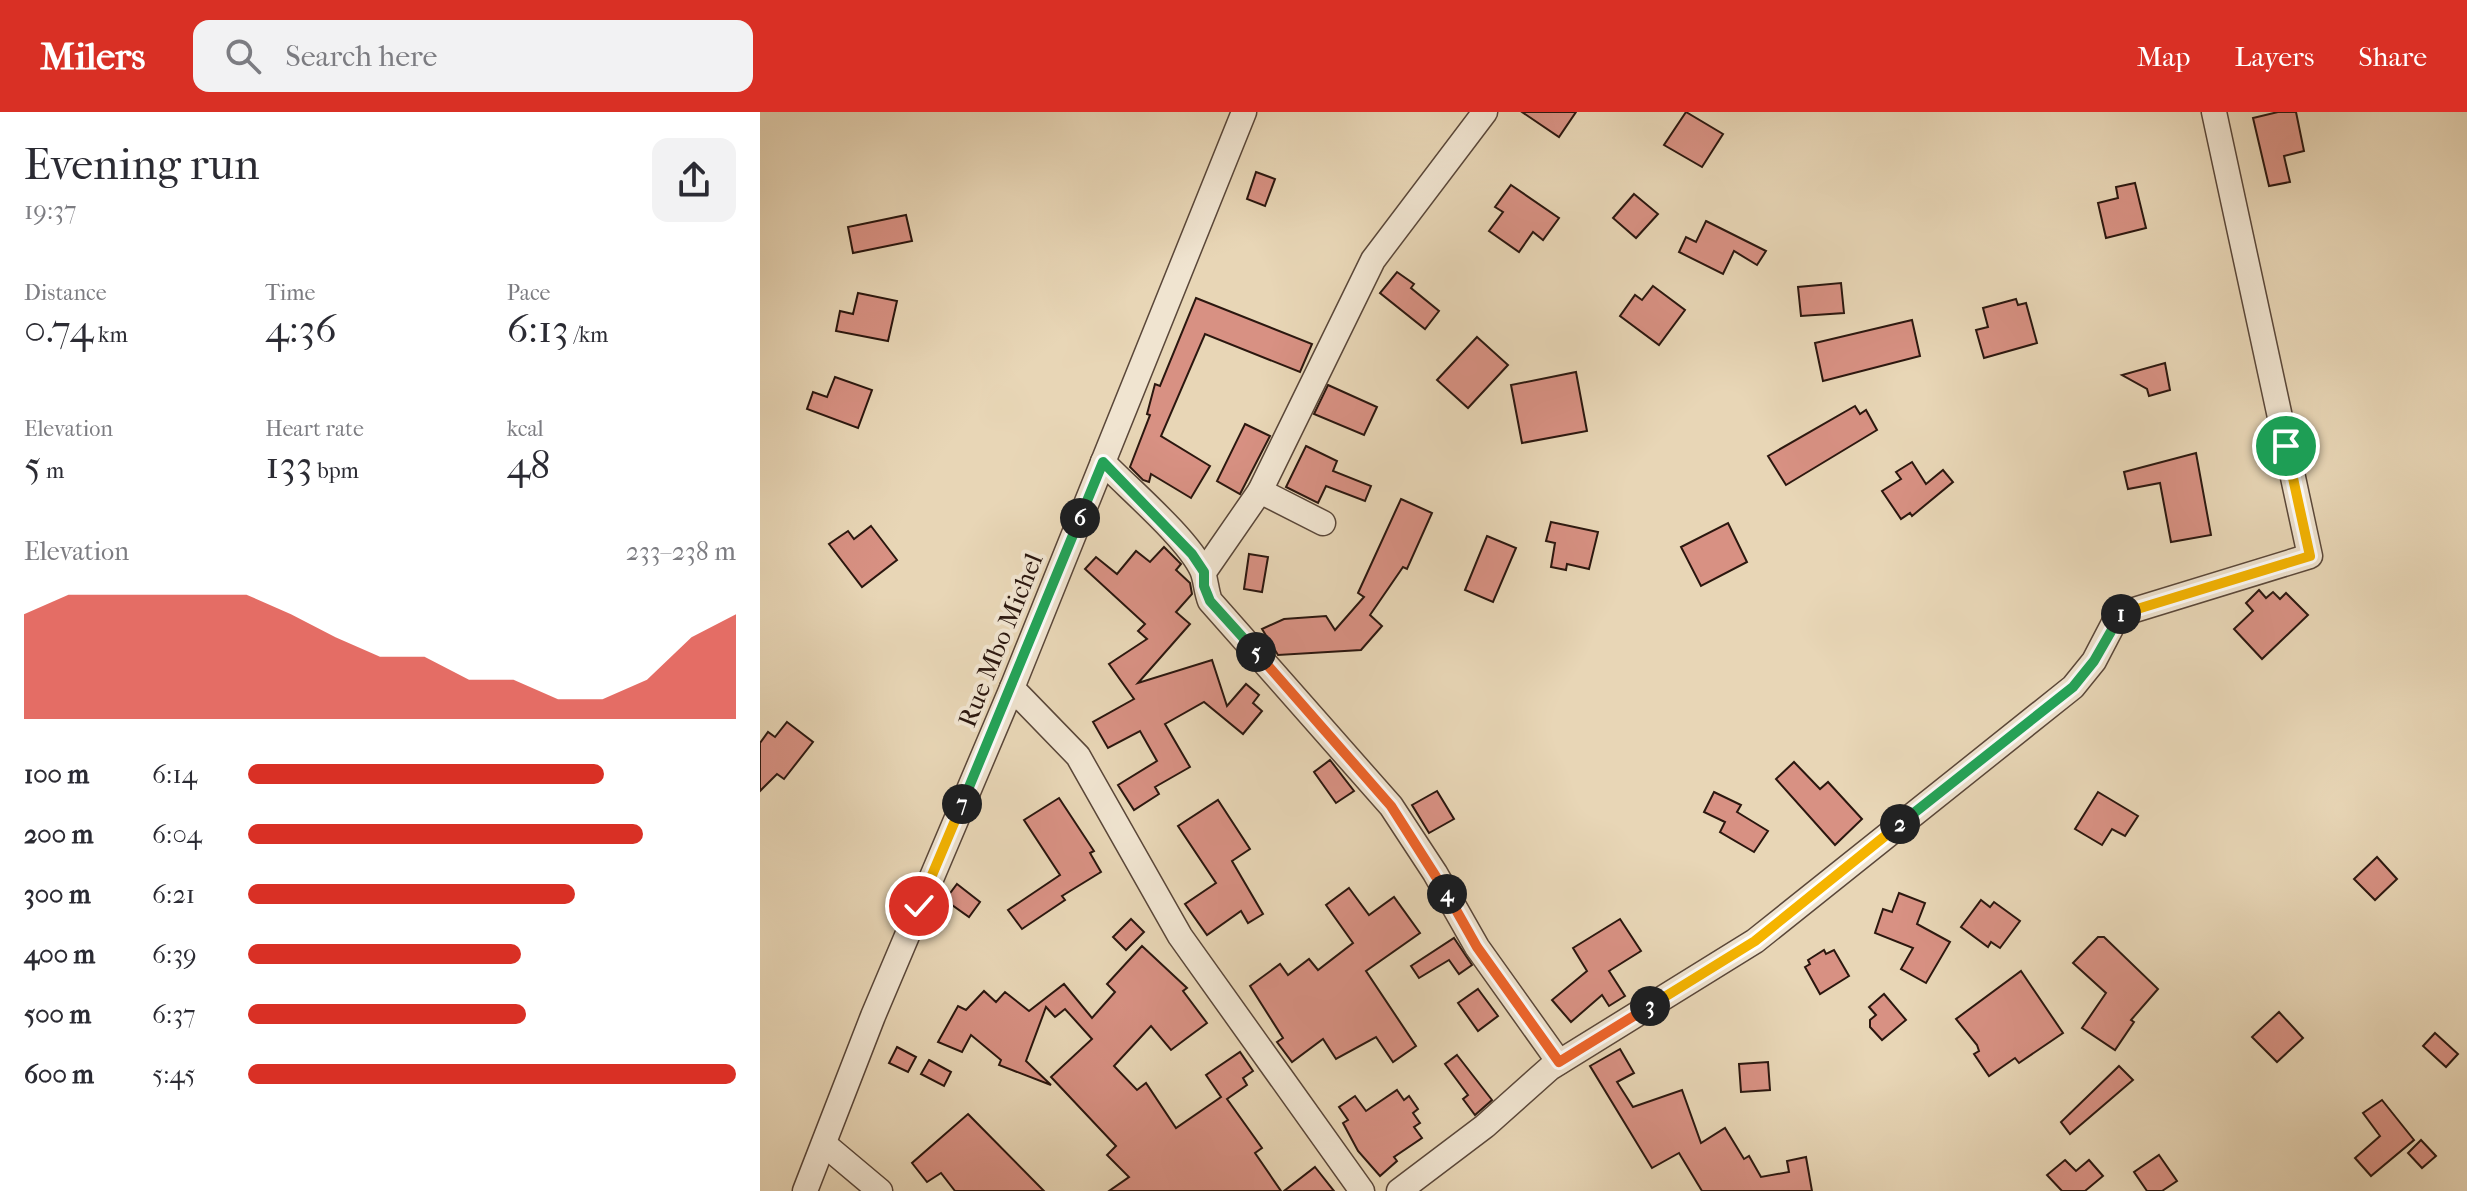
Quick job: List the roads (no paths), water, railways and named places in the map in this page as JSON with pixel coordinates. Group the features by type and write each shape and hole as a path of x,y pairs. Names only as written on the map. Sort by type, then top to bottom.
{"street":[{"name":"Rue Mbo Michel","path":"805,1191 873,1016 1012,688 1244,112"},
{"path":"1204,572 1260,491 1373,260 1485,112"},
{"path":"1399,1191 1485,1126 1559,1062 1755,941 2073,687 2094,661 2118,615 2310,556 2214,112"},
{"path":"1103,462 1192,554 1204,572 1204,586 1210,601 1391,806 1477,947 1559,1062"},
{"path":"1260,491 1323,523"},
{"path":"1012,688 1078,756 1180,936 1362,1191"},
{"path":"824,1144 880,1191"}]}
